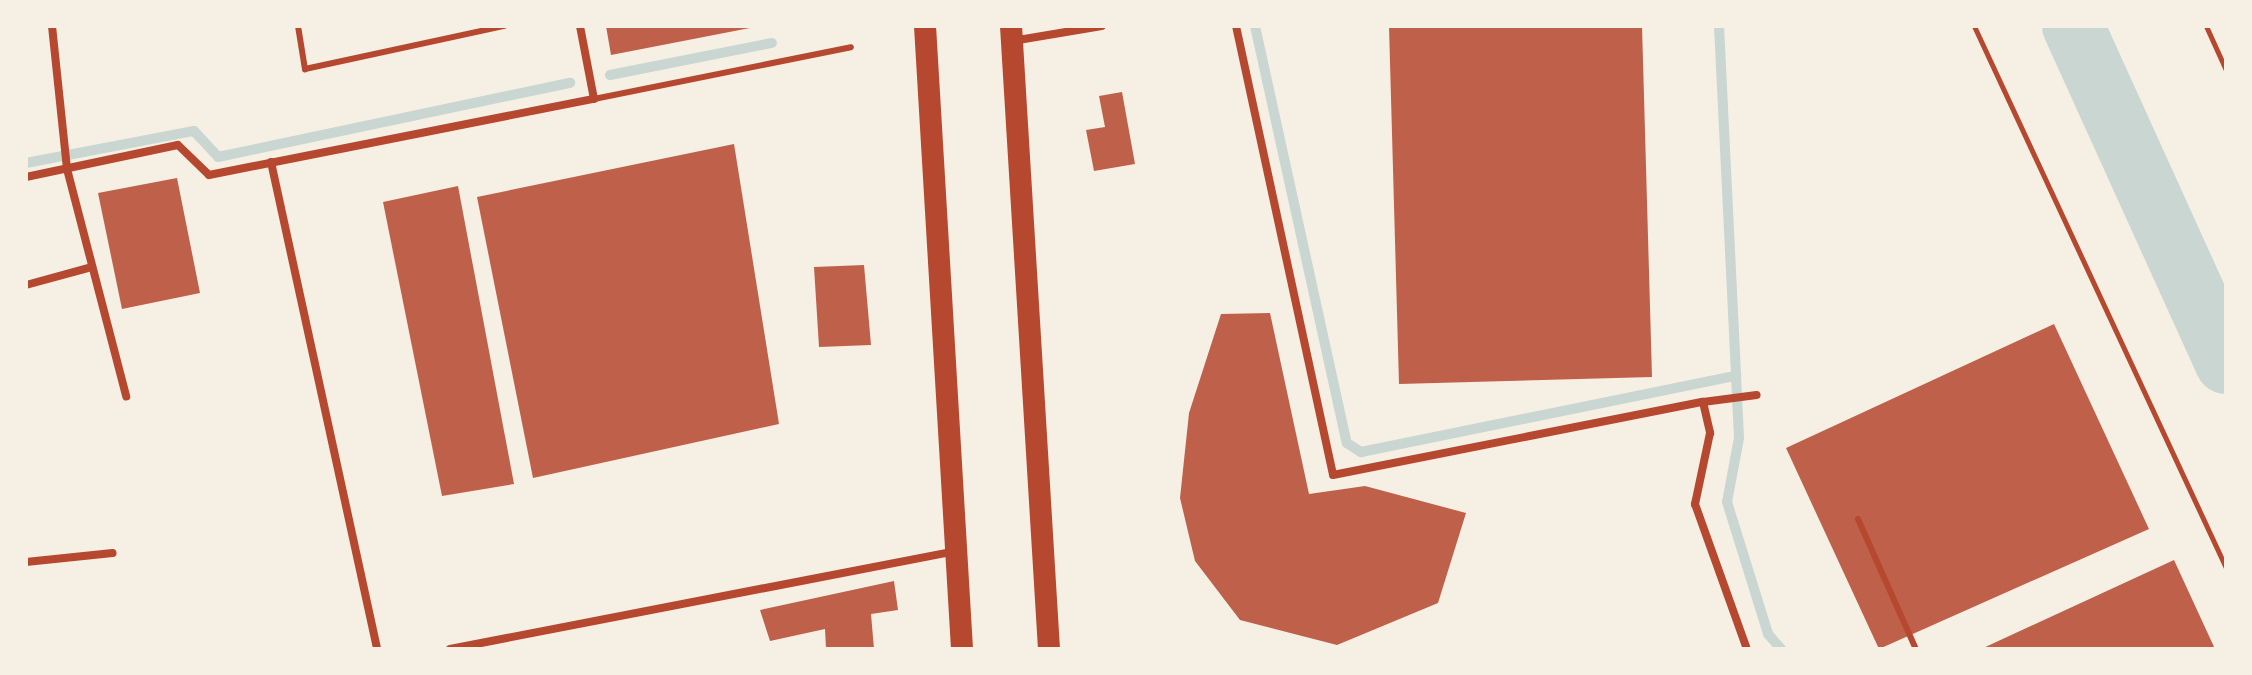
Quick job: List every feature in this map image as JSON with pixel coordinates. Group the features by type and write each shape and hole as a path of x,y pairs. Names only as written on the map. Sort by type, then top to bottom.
{"highway":[{"path":"925,26 962,649"},
{"path":"1012,33 1049,649"}],"street":[{"path":"52,26 67,165 88,268 126,396"},
{"path":"26,177 67,165 178,145 209,175 594,99 580,26"},
{"path":"1012,33 1102,26"},
{"path":"1236,26 1333,475 1703,402 1757,395"},
{"path":"271,162 377,649"},
{"path":"26,285 88,268"},
{"path":"1703,402 1710,433 1695,504 1747,649"},
{"path":"450,649 956,551"},
{"path":"26,562 113,553"}],"lane":[{"path":"298,26 305,69 504,26"},
{"path":"594,99 851,47"},
{"path":"1858,519 1916,649"}],"path":[{"path":"1974,26 2226,568"},
{"path":"2206,26 2226,70"}],"building":[{"path":"606,26 755,26 755,27 611,55"},
{"path":"1389,26 1642,26 1652,377 1399,384"},
{"path":"1122,92 1135,164 1094,171 1086,130 1105,127 1099,96"},
{"path":"734,144 779,424 533,478 477,197"},
{"path":"177,178 200,293 122,309 98,193"},
{"path":"458,186 514,484 442,496 383,202"},
{"path":"864,265 871,345 819,347 814,267"},
{"path":"1270,313 1309,494 1365,486 1466,513 1438,603 1337,645 1240,620 1195,561 1180,498 1189,413 1221,314"},
{"path":"2054,324 2149,529 1879,649 1786,448"},
{"path":"2174,560 2215,649 1981,649"},
{"path":"894,581 898,610 871,614 874,649 826,649 825,629 770,641 760,610"}],"waterway":[{"path":"1255,26 1347,443 1361,452 1736,376 1739,438 1727,502 1768,634 1781,649"},
{"path":"1719,26 1736,376"},
{"path":"2073,26 2226,363"},
{"path":"610,75 772,43"},
{"path":"26,163 194,131 218,157 570,83"}]}
